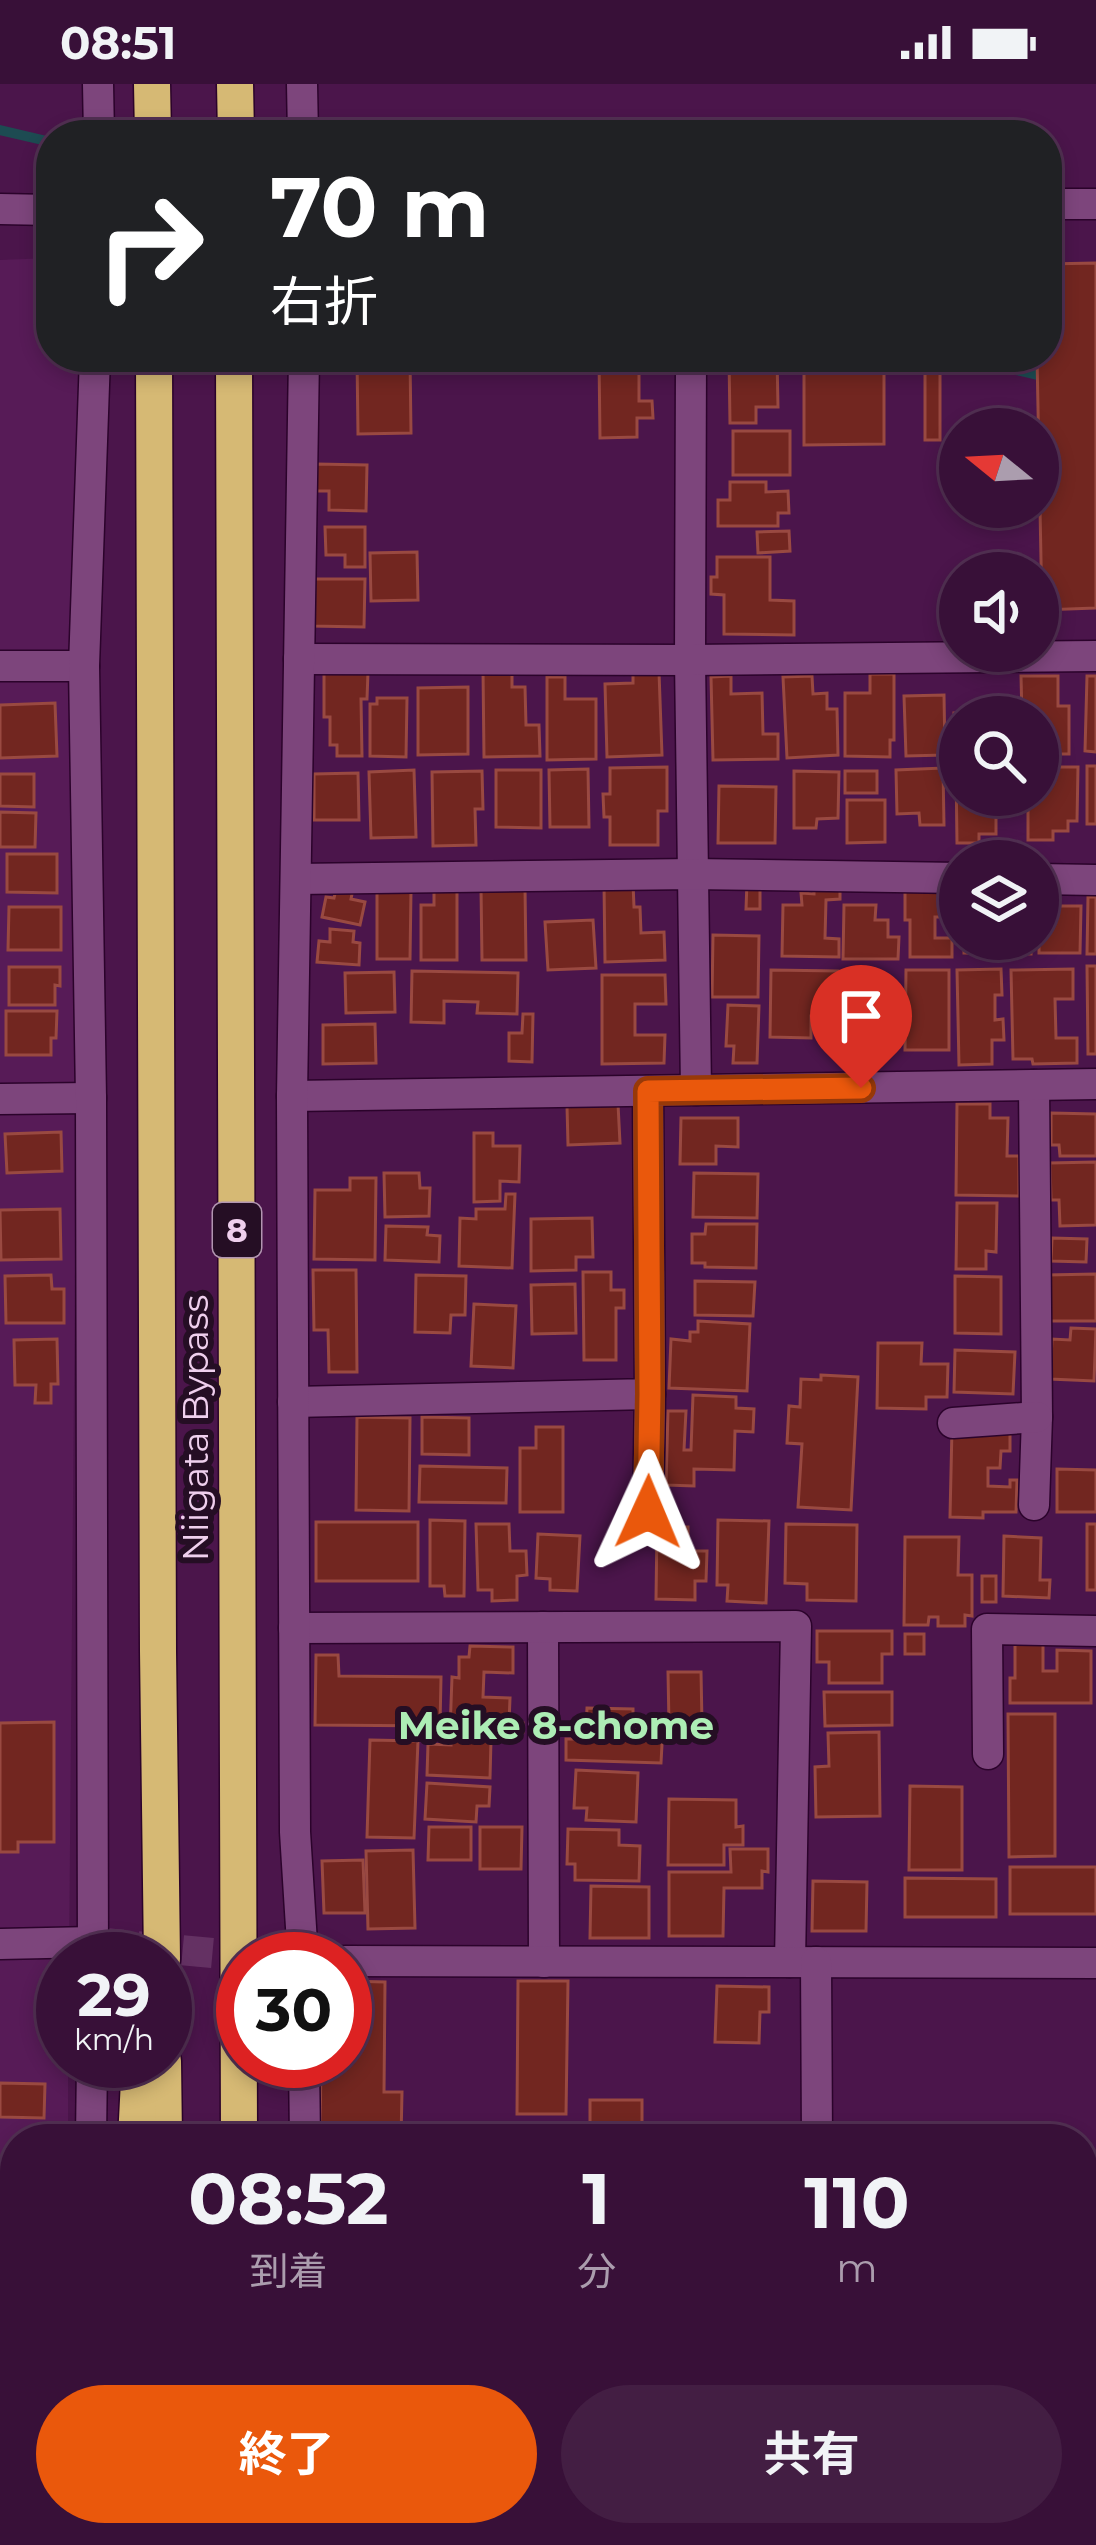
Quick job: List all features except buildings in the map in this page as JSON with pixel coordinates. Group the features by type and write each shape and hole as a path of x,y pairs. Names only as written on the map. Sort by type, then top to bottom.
{"highway":[{"path":"152,84 153,120"},
{"path":"235,84 236,120"},
{"name":"Niigata Bypass","path":"154,372 162,1932"},
{"name":"Niigata Bypass","path":"234,372 240,2124"},
{"path":"145,1932 158,1652"},
{"path":"137,2124 139,2088"},
{"path":"163,2088 164,2124"}],"street":[{"path":"98,84 99,120"},
{"path":"302,84 303,120"},
{"path":"1062,204 1096,204"},
{"path":"0,209 36,209"},
{"path":"93,1932 91,1098 84,666 94,372"},
{"path":"301,1932 295,1832 292,1096 304,372"},
{"path":"691,372 696,1090"},
{"path":"299,659 1096,656"},
{"path":"0,666 84,666"},
{"path":"296,879 693,874 939,878"},
{"path":"1059,879 1096,880"},
{"path":"292,1096 1096,1084"},
{"path":"1034,1085 1034,1505"},
{"path":"648,1091 648,1512"},
{"path":"0,1099 91,1098"},
{"path":"293,1402 650,1394"},
{"path":"953,1423 1036,1417"},
{"path":"294,1628 796,1626 803,1962 816,2124"},
{"path":"543,1627 544,1962"},
{"path":"988,1754 987,1629 1096,1631"},
{"path":"0,1944 36,1947"},
{"path":"372,1961 1096,1963"},
{"path":"91,2124 92,2088"},
{"path":"304,2088 305,2124"}],"shaded area":[{"path":"36,259 36,372 83,372 69,1932 36,1932 36,2088 68,2088 68,2124 0,2124 0,260"}],"waterway":[{"path":"0,130 36,138"},
{"path":"1025,372 1046,377"}],"tunnel":[{"path":"192,1951 216,1953"}],"district":[{"name":"Meike 8-chome","path":"556,1725"}],"route":[{"path":"648,1512 648,1091 861,1088"}]}
